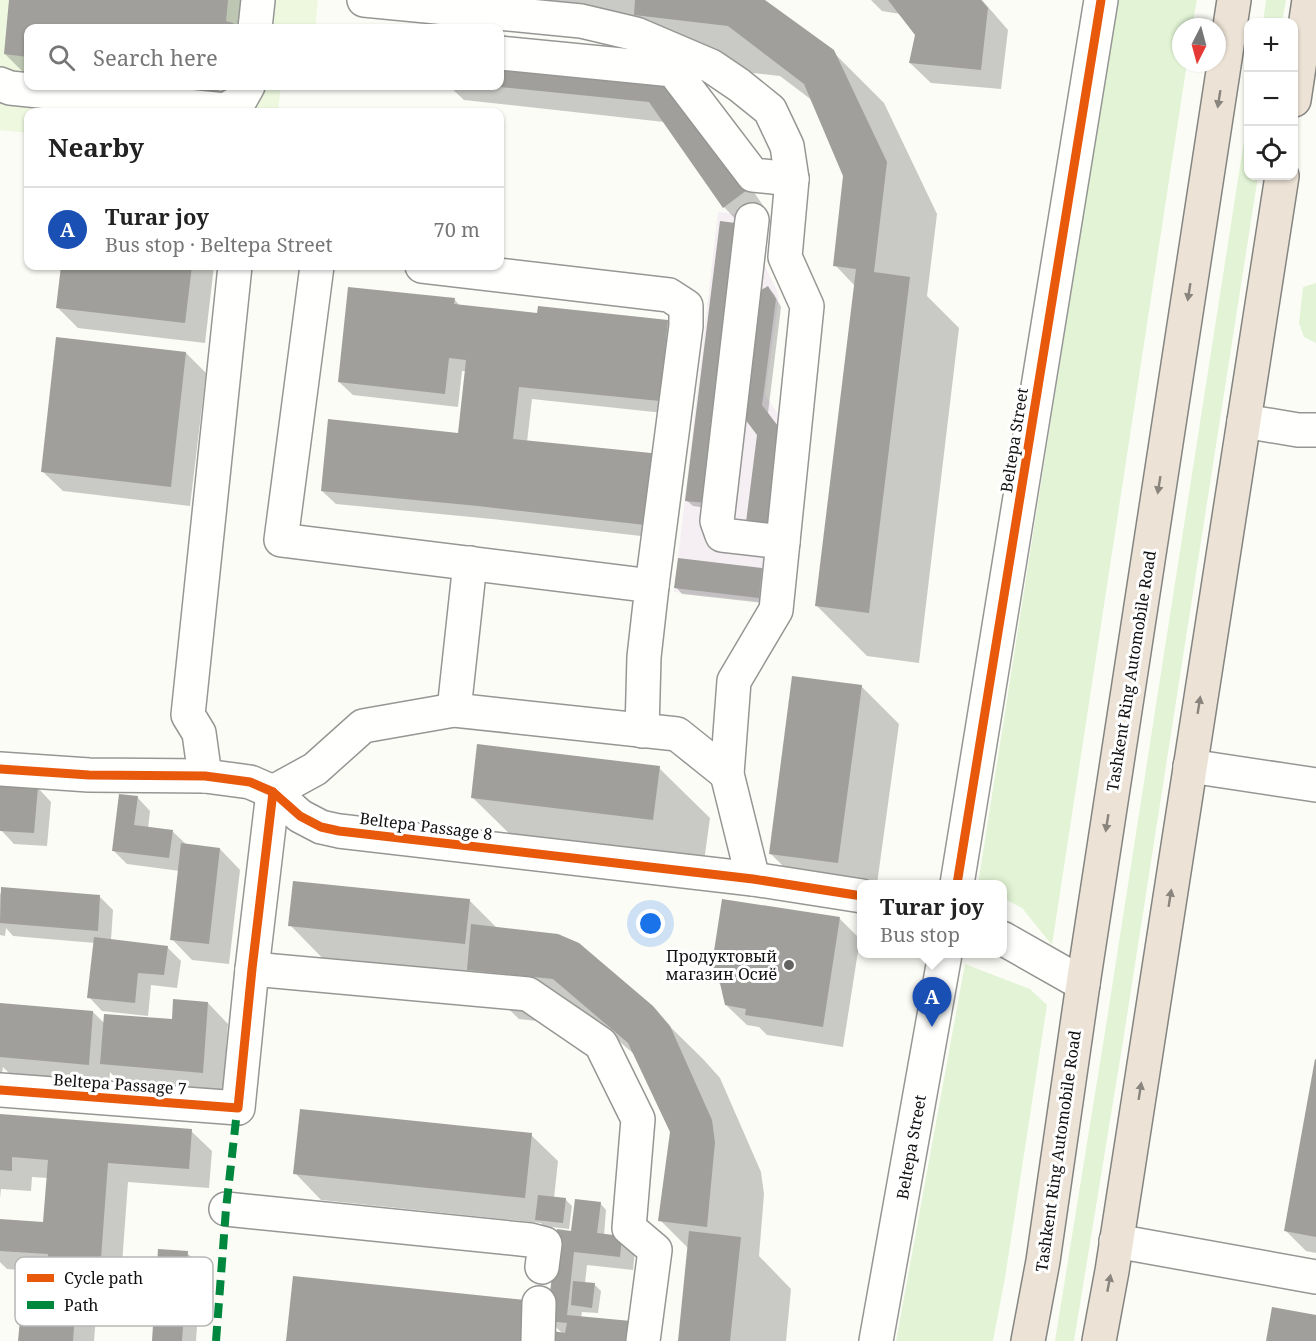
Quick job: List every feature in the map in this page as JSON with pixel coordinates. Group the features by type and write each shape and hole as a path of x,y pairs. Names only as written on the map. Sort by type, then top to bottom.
{"highway":[{"name":"Tashkent Ring Automobile Road","path":"1028,1341 1043,1261 1083,984 1234,0"},
{"path":"1297,72 1309,0"},
{"path":"1099,1341 1281,180"}],"street":[{"path":"255,24 258,0"},
{"path":"364,0 432,18 581,21 636,34 711,66 770,110 787,146 792,179 785,257 807,306 776,610 734,681 727,774 753,879"},
{"name":"Beltepa Street","path":"958,880 1101,0"},
{"path":"504,53 673,70 753,175 792,179"},
{"path":"0,84 24,89"},
{"path":"30,90 205,108"},
{"path":"228,108 239,102 246,90"},
{"path":"752,220 717,521 722,535 783,542"},
{"path":"748,254 785,257"},
{"path":"205,777 199,733 188,715 235,270"},
{"path":"316,270 281,540 652,585"},
{"path":"456,270 669,295 686,306 686,326 644,657 642,731"},
{"path":"1244,421 1298,430 1316,430"},
{"path":"454,710 470,563"},
{"path":"643,1341 655,1250 628,1228 638,1119 601,1044 528,994 252,969 273,792 315,769 363,726 454,710 677,734 727,774"},
{"path":"1190,766 1316,785"},
{"name":"Beltepa Passage 8","path":"0,769 89,775 205,777 250,782 273,792 300,816 321,827 339,831 753,879 857,895"},
{"path":"1007,942 1083,984"},
{"name":"Beltepa Street","path":"876,1341 944,958"},
{"name":"Beltepa Passage 7","path":"0,1090 238,1108 252,969"},
{"path":"226,1209 530,1240 545,1244 542,1267"},
{"path":"1116,1241 1316,1277"},
{"path":"538,1341 539,1304"}],"shaded area":[{"path":"718,212 767,217 765,266 779,295 765,395 786,425 764,602 674,592"}],"green space":[{"path":"0,0 318,0 315,24 24,24 24,90 281,90 278,108 24,108 24,133 0,130"},
{"path":"1117,0 1197,0 1194,18 1172,18 1172,72 1186,72 1052,945 1022,908 1007,900 1007,880 979,880"},
{"path":"1266,0 1286,0 1283,18 1264,18"},
{"path":"1244,141 1244,180 1257,180 1124,1035 1074,1341 1055,1341"},
{"path":"1316,283 1316,343 1304,337 1299,323 1303,287"},
{"path":"965,964 1030,989 1047,1005 1005,1278 993,1341 896,1341"}],"building":[{"path":"9,0 228,0 226,21 234,24 24,24 24,56 4,54"},
{"path":"635,0 765,0 834,50 887,162 874,272 910,277 869,613 815,606 856,269 833,266 843,176 804,84 728,26 634,15"},
{"path":"888,0 981,0 988,8 981,70 909,63 915,35"},
{"path":"504,60 670,79 747,190 723,208 649,102 504,87"},
{"path":"172,90 219,90 218,97 172,93"},
{"path":"720,221 743,224 707,503 685,501"},
{"path":"61,270 192,270 185,323 56,308"},
{"path":"768,286 776,299 762,405 781,430 768,532 745,530 757,435 742,415 751,296"},
{"path":"348,287 455,298 454,304 537,313 538,306 668,320 660,401 519,387 513,439 661,454 654,526 321,491 328,419 458,433 466,360 449,358 445,394 338,382"},
{"path":"56,337 186,352 171,487 41,472"},
{"path":"678,558 762,568 759,598 674,588"},
{"path":"792,676 862,685 838,863 769,854"},
{"path":"477,744 660,766 653,820 471,798"},
{"path":"0,786 38,787 34,833 0,831"},
{"path":"119,794 138,796 134,825 173,830 169,858 112,851"},
{"path":"181,843 220,848 209,944 170,940"},
{"path":"293,881 470,899 465,944 288,926"},
{"path":"1,887 100,895 98,931 0,923"},
{"path":"722,899 840,917 823,1027 745,1015 746,1009 725,1005 719,979 710,977"},
{"path":"471,924 558,934 579,943 653,1006 670,1026 712,1120 715,1142 707,1227 658,1221 670,1132 628,1043 553,979 467,970"},
{"path":"94,937 168,946 164,975 138,973 135,1003 87,998"},
{"path":"173,999 208,1002 203,1073 100,1064 104,1014 172,1019"},
{"path":"0,1003 93,1011 89,1065 0,1057"},
{"path":"1316,1060 1316,1237 1284,1231"},
{"path":"300,1109 532,1133 525,1198 293,1174"},
{"path":"0,1114 192,1129 189,1169 108,1163 101,1257 48,1257 48,1254 0,1251 0,1219 43,1222 48,1160 12,1157 12,1171 0,1170"},
{"path":"538,1195 566,1198 563,1223 535,1220"},
{"path":"575,1199 601,1202 597,1233 622,1236 620,1257 574,1252 567,1315 631,1321 629,1341 552,1341 553,1331 565,1333 567,1323 547,1321 557,1229 571,1231"},
{"path":"689,1231 741,1237 730,1341 678,1341"},
{"path":"158,1249 188,1251 188,1257 157,1257"},
{"path":"293,1276 525,1300 521,1341 286,1341"},
{"path":"573,1281 595,1283 592,1308 571,1305"},
{"path":"1272,1307 1316,1315 1316,1341 1266,1341"},
{"path":"19,1326 74,1326 73,1341 18,1341"},
{"path":"153,1326 183,1326 182,1341 152,1341"}],"marked path":[{"path":"216,1341 226,1209 238,1102"}],"cycle path":[{"path":"958,880 1101,0"},
{"path":"0,769 89,775 205,776 250,782 273,792 300,816 321,827 339,831 753,879 857,895"},
{"path":"0,1090 238,1108 273,792"}],"place":[{"name":"Продуктовый магазин Осиё","path":"789,965"},
{"name":"Turar joy","path":"932,1027"}]}
